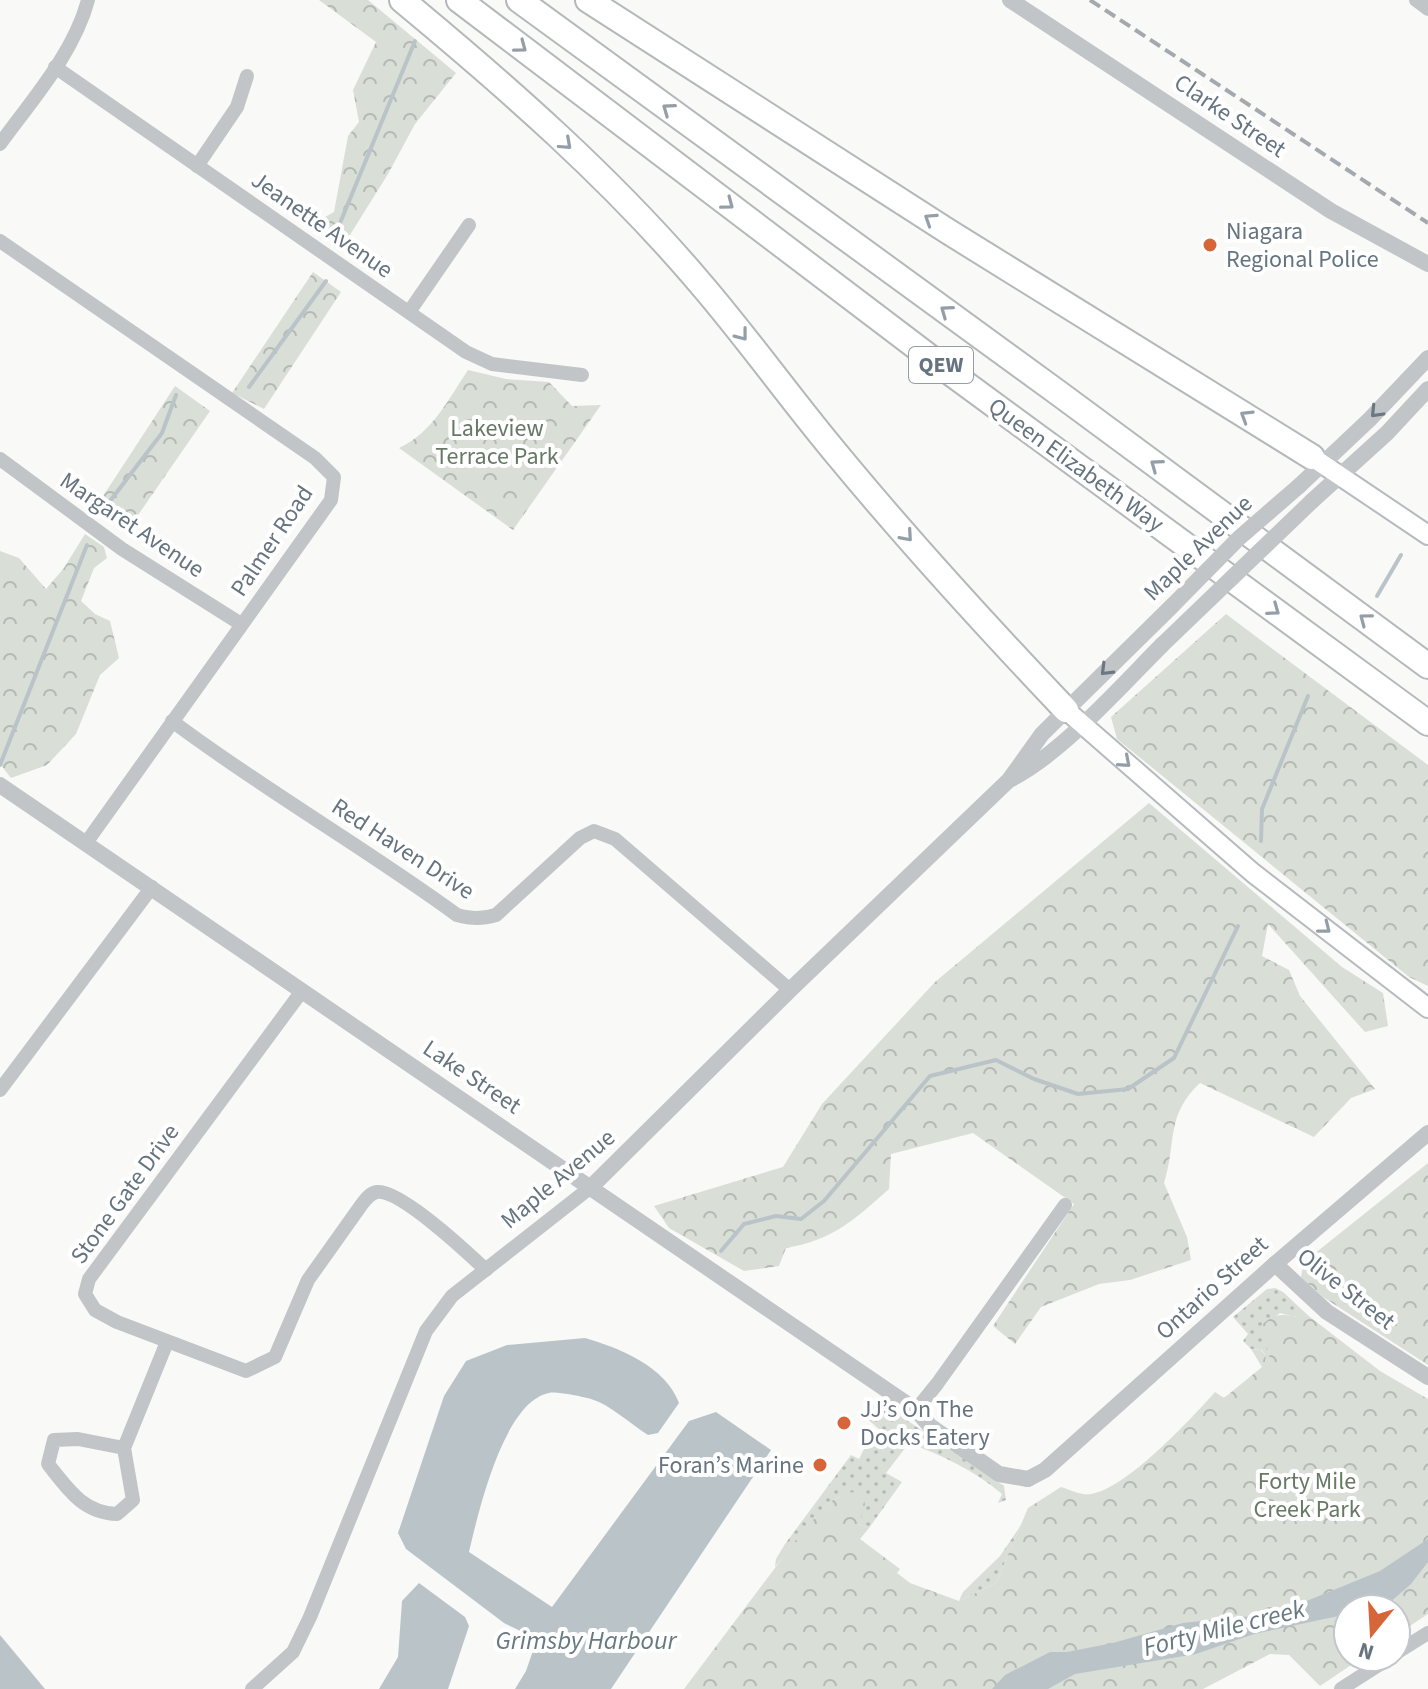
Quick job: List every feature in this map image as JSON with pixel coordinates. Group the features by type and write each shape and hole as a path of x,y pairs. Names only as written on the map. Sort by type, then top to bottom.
{"highway":[{"path":"402,0 503,86 597,172 628,205 700,282 839,457 965,605 1074,717"},
{"name":"Queen Elizabeth Way","path":"459,0 944,368 1428,723"},
{"name":"Queen Elizabeth Way","path":"519,0 1428,666"},
{"path":"588,0 949,232 1318,460"}],"main road":[{"path":"1318,460 1428,535"},
{"path":"1074,717 1253,873 1428,1008"}],"street":[{"path":"0,144 55,67 82,21 88,0"},
{"name":"Clarke Street","path":"1010,0 1331,211 1428,264"},
{"path":"1416,0 1428,9"},
{"name":"Jeanette Avenue","path":"55,67 466,352 492,364 582,375"},
{"path":"197,166 237,107 247,76"},
{"path":"409,312 469,225"},
{"name":"Palmer Road","path":"0,241 304,450 334,477 331,500 86,843"},
{"name":"Maple Avenue","path":"1074,717 1147,631 1239,538 1299,486 1318,460 1428,358"},
{"name":"Maple Avenue","path":"252,1689 293,1652 299,1641 426,1331 452,1296 591,1187 1009,780 1042,734 1074,717 1162,645 1387,433 1428,389"},
{"name":"Margaret Avenue","path":"0,459 122,549 241,624"},
{"name":"Red Haven Drive","path":"172,721 240,771 375,857 457,915 467,918 496,915 580,838 594,831 615,839 790,990"},
{"name":"Lake Street","path":"1,788 152,887 916,1410 935,1416 1028,1479"},
{"path":"0,1090 152,887"},
{"name":"Stone Gate Drive","path":"302,991 89,1279 85,1294 95,1310 117,1322 246,1371 275,1357 308,1280 362,1204 371,1194 380,1191 402,1200 458,1243 486,1270"},
{"name":"Ontario Street","path":"1028,1479 1045,1470 1275,1264 1428,1133"},
{"path":"916,1410 1065,1205"},
{"name":"Olive Street","path":"1275,1264 1327,1312 1428,1377"},
{"path":"124,1448 78,1439 54,1440 48,1464 77,1501 102,1513 117,1514 133,1500 124,1448 167,1342"},
{"path":"1341,1689 1366,1673"}],"green space":[{"path":"319,0 368,0 456,73 415,124 343,246 316,222 334,212 348,136 359,122 353,90 376,42"},
{"path":"313,272 341,292 264,409 232,393"},
{"name":"Lakeview Terrace Park","path":"468,370 506,379 549,382 572,406 601,405 513,530 399,448 430,425"},
{"path":"175,386 210,411 127,531 94,510"},
{"path":"85,534 104,547 107,558 94,568 81,601 95,614 110,621 119,658 100,675 76,734 47,765 11,778 0,764 0,551 19,558 46,589 64,568"},
{"path":"1226,614 1428,765 1428,986 1409,977 1117,739 1111,717"},
{"path":"1149,803 1342,967 1383,993 1388,1026 1365,1032 1268,924 1262,956 1289,970 1300,996 1375,1089 1351,1098 1314,1137 1200,1083 1181,1107 1177,1118 1164,1183 1187,1237 1191,1260 1130,1280 1099,1284 1041,1307 1015,1344 993,1326 1074,1204 973,1133 891,1154 889,1189 830,1234 786,1248 779,1266 744,1271 669,1228 654,1206 783,1167 822,1104 935,982"},
{"path":"1428,1163 1428,1365 1323,1297 1301,1277 1304,1262"},
{"path":"1275,1288 1314,1321 1297,1314 1295,1317 1280,1313 1257,1330 1270,1353 1268,1363 1265,1363 1266,1356 1262,1350 1251,1349 1243,1341 1248,1334 1233,1317 1267,1289"},
{"name":"Forty Mile Creek Park","path":"1301,1310 1380,1371 1428,1399 1428,1614 1412,1624 1412,1593 1332,1593 1332,1673 1339,1673 1320,1686 1289,1655 1270,1654 1203,1689 684,1689 796,1540 828,1503 853,1492 864,1495 865,1508 858,1524 869,1528 860,1539 900,1569 897,1573 910,1583 959,1601 996,1583 1028,1508 1061,1487 1091,1494 1122,1480 1157,1451 1215,1392 1224,1398 1262,1367 1251,1349 1261,1350 1266,1356 1265,1362 1268,1362 1270,1353 1256,1330 1274,1317 1295,1317"},
{"path":"877,1400 1004,1486 1006,1500 998,1503 1002,1494 980,1478 909,1443 886,1473 902,1482 869,1528 858,1524 842,1495 828,1503 775,1567 785,1544 851,1455 859,1459 867,1443 872,1444 882,1436 881,1431 865,1417"},
{"path":"1021,1525 996,1583 959,1601 963,1592 1000,1556"}],"water":[{"name":"Grimsby Harbour","path":"585,1338 627,1353 653,1369 673,1390 679,1403 658,1433 648,1435 598,1402 563,1393 549,1393 533,1401 518,1416 495,1462 469,1552 552,1607 689,1421 716,1412 771,1450 611,1689 515,1689 526,1671 537,1639 504,1623 406,1549 398,1533 444,1396 466,1361 507,1345"},
{"name":"Forty Mile creek","path":"1428,1539 1428,1562 1401,1593 1332,1593 1332,1617 1254,1634 1196,1654 1075,1674 1048,1689 992,1689 1005,1675 1050,1652 1067,1652 1113,1643 1183,1623 1265,1616 1380,1571"},
{"name":"Grimsby Harbour","path":"419,1583 465,1617 469,1626 448,1689 379,1689 398,1657 402,1601"},
{"path":"0,1635 45,1689 0,1689"}],"waterway":[{"path":"338,228 415,41"},
{"path":"249,387 326,281"},
{"path":"107,505 162,433 176,395"},
{"path":"0,765 87,545"},
{"path":"1377,596 1401,555"},
{"path":"1261,841 1262,809 1308,696"},
{"path":"721,1251 744,1224 776,1216 801,1219 824,1201 930,1076 996,1060 1034,1079 1078,1094 1128,1089 1174,1058 1238,926"}],"railway":[{"path":"1090,0 1428,223"}],"place":[{"name":"Niagara Regional Police","path":"1210,245"},
{"name":"JJ’s On The Docks Eatery","path":"844,1423"},
{"name":"Foran’s Marine","path":"820,1465"}]}
